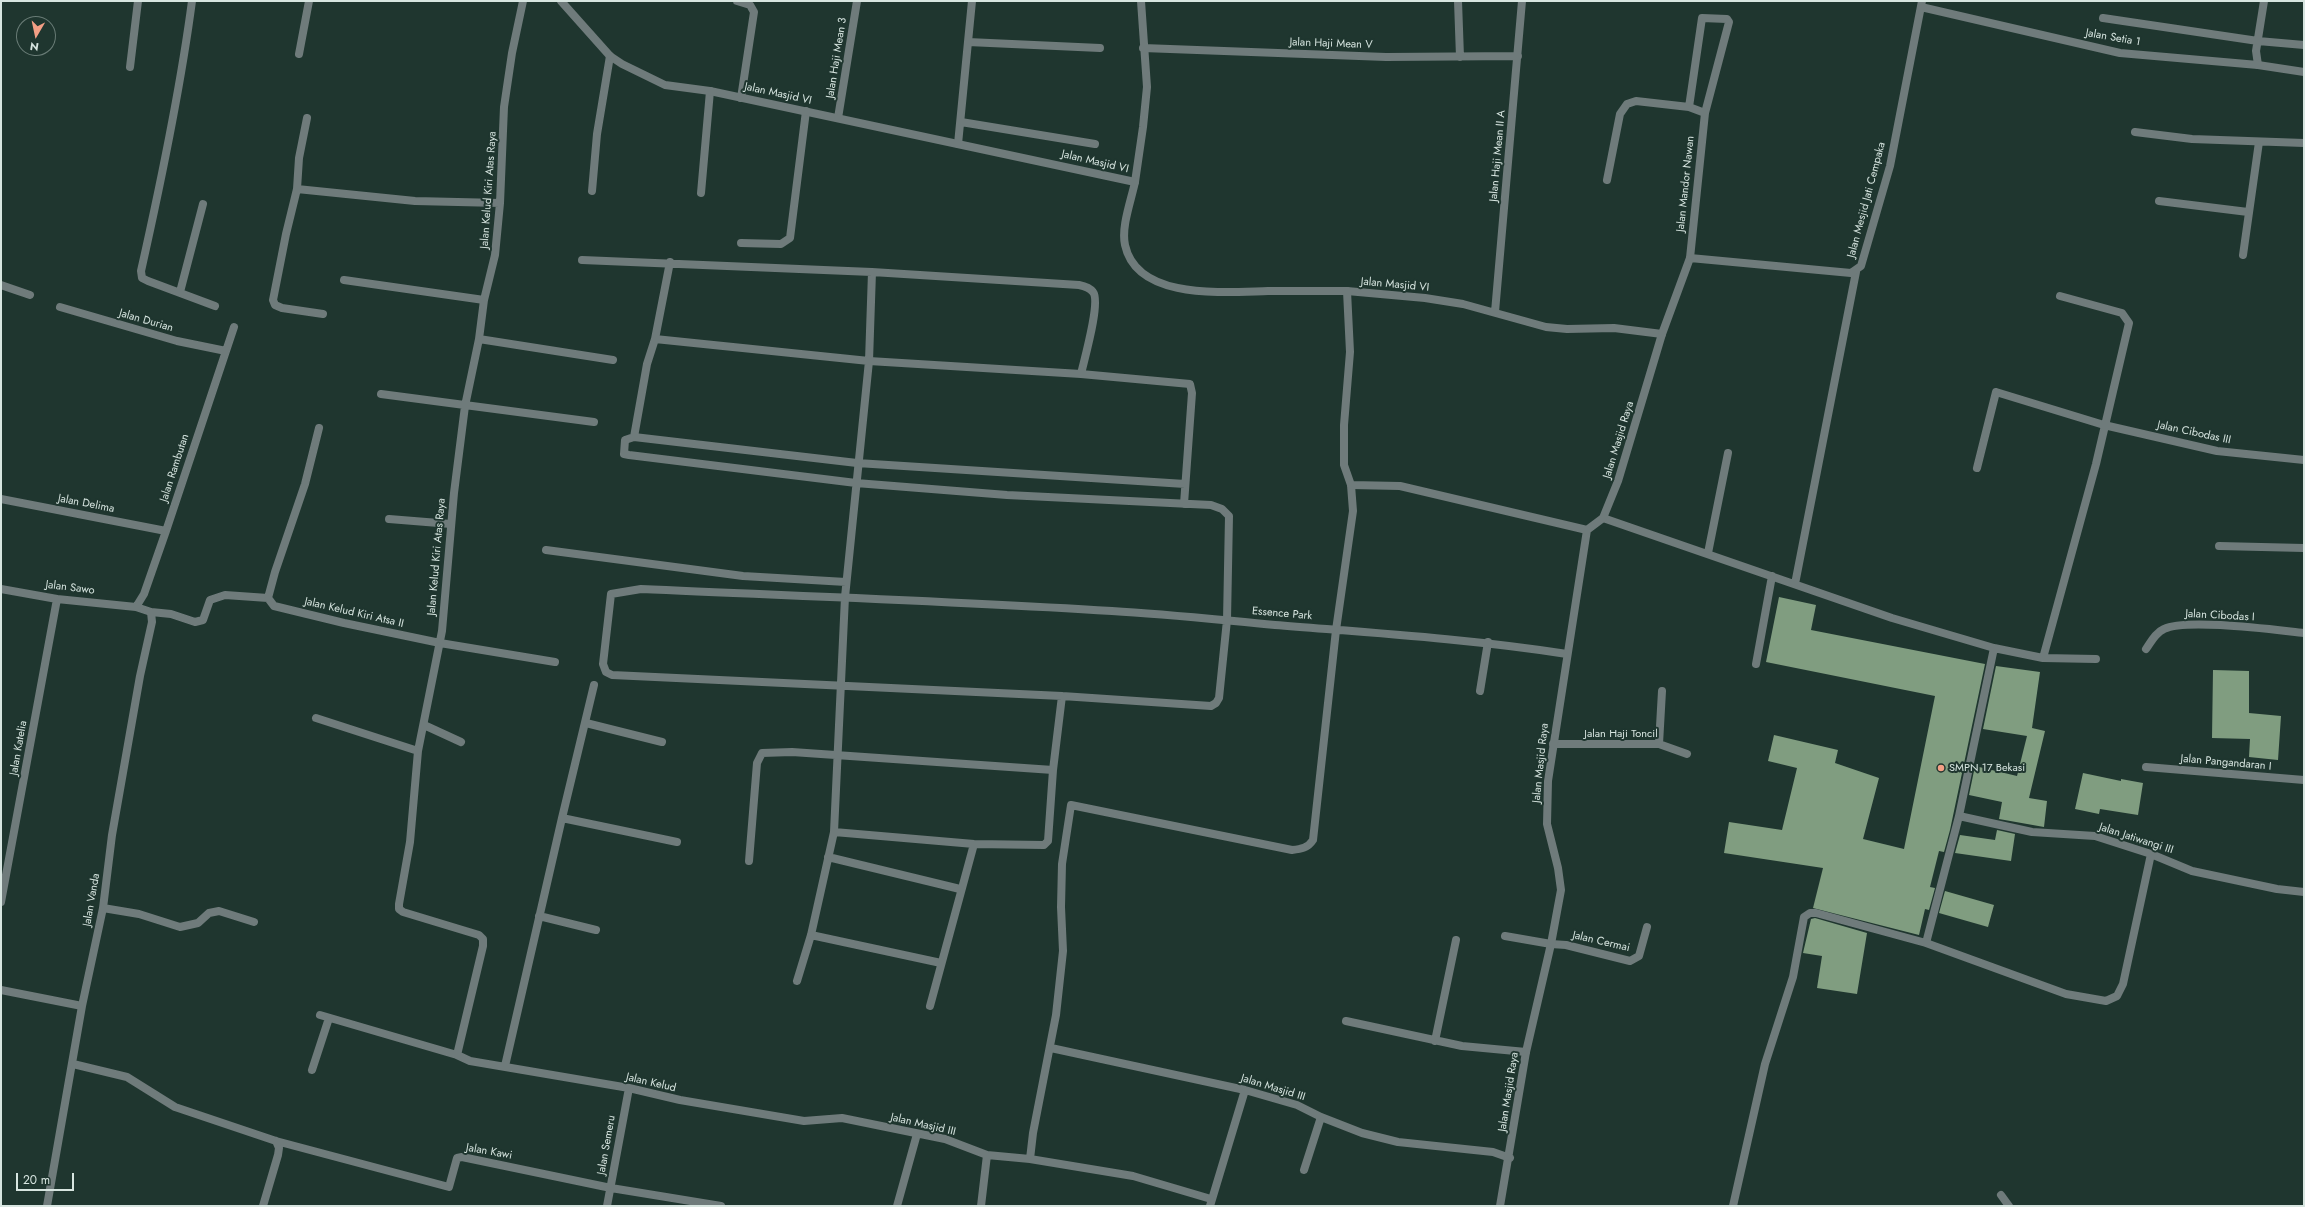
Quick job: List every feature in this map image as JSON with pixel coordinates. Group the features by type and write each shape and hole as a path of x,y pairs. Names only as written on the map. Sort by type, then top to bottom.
{"street":[{"path":"130,67 138,1"},
{"path":"192,1 182,73 168,149 141,271 142,278 148,281 214,306"},
{"path":"299,54 309,1"},
{"name":"Jalan Kelud Kiri Atas Raya","path":"457,1055 483,946 483,939 479,935 399,909 410,842 418,751 440,643 451,524 465,406 479,339 484,300 495,255 500,204 504,107 512,53 523,1"},
{"name":"Jalan Masjid VI","path":"561,1 610,56 622,64 665,85 710,91 1135,182 1126,226 1125,245 1134,264 1146,276 1162,284 1184,289 1229,293 1347,291 1425,298 1495,312 1546,327 1567,330 1614,328 1662,334"},
{"path":"737,1 750,5 754,12 741,98"},
{"name":"Jalan Haji Mean 3","path":"838,118 856,1"},
{"path":"958,144 972,1"},
{"path":"1135,182 1147,87 1143,48 1141,1"},
{"path":"1458,1 1460,57"},
{"name":"Jalan Haji Mean II A","path":"1495,312 1522,1"},
{"path":"2258,65 2258,41 2264,1"},
{"name":"Jalan Setia 1","path":"1921,4 2120,53 2258,65 2304,72"},
{"name":"Jalan Mesjid Jati Cempaka","path":"1690,258 1851,273 1856,272 1864,258 1890,166 1921,4"},
{"name":"Jalan Mandor Nawan","path":"1689,107 1702,18 1727,19 1729,22 1705,113 1690,258"},
{"path":"2103,18 2258,41 2304,44"},
{"path":"968,42 1100,48"},
{"name":"Jalan Haji Mean V","path":"1143,48 1386,57 1518,56"},
{"path":"592,191 601,103 610,56"},
{"path":"701,193 710,91"},
{"path":"1608,180 1620,114 1627,104 1636,101 1689,107 1705,113"},
{"path":"741,243 781,244 790,238 806,111"},
{"path":"307,118 299,158 298,189 286,234 273,300 275,305 282,308 322,314"},
{"path":"961,122 1095,144"},
{"path":"2135,132 2192,139 2304,144"},
{"path":"2243,255 2259,142"},
{"path":"298,189 415,201 500,204"},
{"path":"2160,201 2248,212"},
{"path":"180,292 203,204"},
{"path":"1662,334 1690,258"},
{"path":"582,260 670,262 872,272 1086,287 1093,292 1096,298 1092,331 1081,374"},
{"path":"634,437 646,364 655,339 670,262"},
{"path":"797,981 812,935 834,832 838,756 839,686 846,582 857,463 869,361 872,272"},
{"path":"1795,584 1856,272"},
{"path":"344,280 484,300"},
{"path":"1,285 30,295"},
{"path":"1030,1159 1033,1133 1051,1048 1056,1015 1063,951 1061,907 1062,864 1071,805 1292,850 1310,845 1313,840 1336,630 1353,512 1351,484 1344,465 1344,425 1350,352 1347,291"},
{"path":"2043,658 2130,323 2122,313 2060,296"},
{"name":"Jalan Durian","path":"60,307 177,341 226,351"},
{"name":"Jalan Rambutan","path":"136,607 144,594 233,331"},
{"name":"Jalan Masjid Raya","path":"1603,518 1618,481 1662,334"},
{"path":"479,339 613,360"},
{"path":"655,339 869,361 1081,374 1190,384 1192,393 1184,504"},
{"name":"Jalan Cibodas III","path":"1977,468 1996,392 2104,425 2217,451 2304,460"},
{"path":"381,394 594,422"},
{"path":"268,598 274,572 305,484 319,428"},
{"path":"839,686 1062,696 1211,706 1216,703 1219,698 1227,620 1228,516 1222,509 1212,505 1007,495 856,483 625,455 623,451 625,440 634,437 857,463 1185,484"},
{"path":"1708,553 1728,453"},
{"path":"1351,484 1400,486 1587,530 1603,518 1708,553 1892,618 1994,648 2043,658 2096,659"},
{"name":"Jalan Delima","path":"1,499 166,531"},
{"path":"389,519 451,524"},
{"name":"Jalan Masjid Raya","path":"1500,1206 1510,1158 1526,1052 1551,944 1561,890 1558,868 1547,824 1548,781 1587,530"},
{"path":"2219,546 2304,548"},
{"path":"546,550 743,576 846,582"},
{"path":"1756,664 1772,576"},
{"name":"Jalan Sawo","path":"1,589 57,599 136,607"},
{"name":"Essence Park","path":"839,686 612,675 606,672 603,664 611,594 618,591 641,589 1113,611 1488,642 1567,654"},
{"name":"Jalan Kelud Kiri Atsa II","path":"151,612 171,614 195,622 203,620 210,600 225,595 268,598 274,606 344,624 440,643 555,662"},
{"name":"Jalan Katelia","path":"1,902 57,599"},
{"path":"136,607 151,612"},
{"name":"Jalan Vanda","path":"47,1206 82,1006 103,908 115,820 140,676 152,622 151,612"},
{"name":"Jalan Cibodas I","path":"2146,650 2158,632 2176,624 2304,633"},
{"path":"1480,691 1488,642"},
{"path":"1926,943 1959,816 1994,648"},
{"path":"505,1066 594,685"},
{"path":"1659,744 1662,691"},
{"path":"834,832 974,844 1044,845 1048,841 1053,770 1062,696"},
{"path":"316,718 418,751"},
{"path":"586,723 662,742"},
{"path":"424,725 461,742"},
{"name":"Jalan Haji Toncil","path":"1553,744 1659,744 1687,754"},
{"path":"749,861 757,763 762,754 792,752 1053,770"},
{"name":"Jalan Pangandaran I","path":"2146,767 2304,780"},
{"name":"Jalan Jatiwangi III","path":"1959,816 2032,832 2095,836 2151,854 2192,871 2277,889 2304,892"},
{"path":"562,818 677,842"},
{"path":"930,1006 960,889 974,844"},
{"path":"1733,1206 1765,1064 1793,977 1804,917 1810,913 1816,913 1926,943 2066,994 2106,1001 2117,996 2123,984 2151,854"},
{"path":"828,857 960,889"},
{"path":"103,908 139,914 180,927 198,923 209,913 219,911 254,922"},
{"path":"539,916 596,930"},
{"name":"Jalan Cermai","path":"1505,936 1551,944 1566,945 1630,961 1639,956 1647,927"},
{"path":"812,935 941,964"},
{"path":"1435,1041 1456,940"},
{"path":"1,990 82,1006"},
{"name":"Jalan Kelud","path":"320,1015 457,1055 470,1061 629,1088 680,1100 804,1121 842,1118"},
{"path":"312,1070 328,1018"},
{"path":"1346,1021 1462,1046 1526,1052"},
{"name":"Jalan Masjid III","path":"1051,1048 1245,1090 1297,1105 1321,1117 1362,1133 1398,1142 1477,1150 1510,1158"},
{"path":"73,1064 127,1077 174,1107 276,1142 279,1148 278,1155 263,1206"},
{"name":"Jalan Semeru","path":"607,1206 629,1088"},
{"path":"1210,1203 1245,1090"},
{"path":"1304,1170 1321,1117"},
{"name":"Jalan Masjid III","path":"842,1118 945,1139 987,1154 1030,1159 1133,1176 1210,1203"},
{"path":"897,1206 917,1134"},
{"name":"Jalan Kawi","path":"276,1142 449,1187 457,1158 462,1157 611,1188 721,1206"},
{"path":"981,1206 987,1154"},
{"path":"2001,1195 2009,1206"}],"building":[{"path":"1779,597 1816,605 1811,630 1985,664 1950,830 1944,852 1939,851 1930,887 1935,888 1929,910 1925,909 1919,935 1813,908 1823,868 1724,853 1729,822 1782,830 1797,768 1768,761 1774,735 1838,750 1835,763 1879,778 1863,839 1904,849 1935,696 1766,662"},
{"path":"1996,666 2040,672 2032,728 2045,731 2029,798 2047,801 2044,827 1999,819 2002,802 1969,795 1975,766 2017,776 2027,736 1983,729"},
{"path":"2213,670 2249,671 2249,713 2281,716 2278,760 2249,757 2250,739 2212,738"},
{"path":"2083,773 2121,781 2121,779 2143,783 2138,815 2100,809 2099,814 2075,809"},
{"path":"1997,830 2015,834 2011,861 1955,853 1960,835 1995,840"},
{"path":"1945,891 1994,905 1988,927 1939,913"},
{"path":"1815,918 1867,933 1857,994 1817,988 1822,956 1803,953 1811,919"}],"place":[{"name":"SMPN 17 Bekasi","path":"1941,768"}]}
